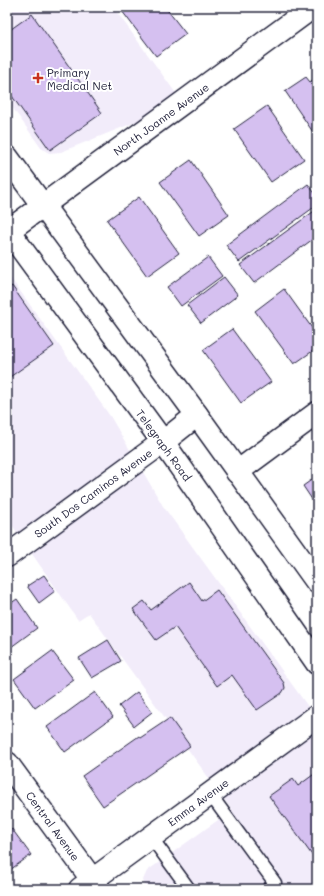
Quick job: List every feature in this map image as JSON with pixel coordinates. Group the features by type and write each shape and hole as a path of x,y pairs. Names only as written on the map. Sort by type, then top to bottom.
{"street":[{"name":"North Joanne Avenue","path":"8,230 313,7"},
{"path":"7,157 197,415 317,582"},
{"name":"Telegraph Road","path":"8,230 163,442 317,663"},
{"path":"237,472 317,413"},
{"name":"South Dos Caminos Avenue","path":"7,556 163,442 197,415"},
{"name":"Emma Avenue","path":"90,886 151,837 317,716"},
{"name":"Central Avenue","path":"7,763 90,886"}],"lane":[{"path":"210,794 275,883 268,889"},
{"path":"151,837 189,889"}],"shaded area":[{"path":"7,7 113,7 183,103 61,152 49,153 41,148 7,100"},
{"path":"7,273 110,416 163,506 317,719 317,889 146,889 143,880 147,871 232,810 89,613 78,620 7,518"}],"building":[{"path":"119,7 165,7 186,34 156,56"},
{"path":"32,14 102,113 50,150 7,89 7,32"},
{"path":"306,77 310,82 317,77 317,134 315,135 285,91"},
{"path":"267,106 304,159 271,182 234,129"},
{"path":"191,160 229,215 199,236 160,182"},
{"path":"308,184 317,196 317,205 239,262 226,245"},
{"path":"139,197 179,253 147,276 107,220"},
{"path":"317,209 317,236 254,283 240,265"},
{"path":"208,257 222,276 181,306 167,287"},
{"path":"224,277 238,295 201,323 187,305"},
{"path":"12,286 54,346 7,379 7,289"},
{"path":"284,289 317,335 317,348 294,364 255,311"},
{"path":"232,329 271,382 241,403 203,350"},
{"path":"317,476 317,507 303,486"},
{"path":"44,575 55,591 39,603 27,586"},
{"path":"189,582 202,601 217,590 284,683 285,688 282,693 257,710 232,675 217,686 175,627 156,640 133,609 144,601 151,610"},
{"path":"17,599 37,628 7,650 7,606"},
{"path":"108,640 121,661 92,678 79,658"},
{"path":"52,651 74,680 35,708 14,679"},
{"path":"95,692 113,717 65,752 47,727"},
{"path":"137,692 152,712 134,726 119,706"},
{"path":"170,718 190,746 103,806 82,776 139,736 140,738"},
{"path":"317,772 317,862 269,796 293,779 298,786"},
{"path":"12,829 31,855 7,872 7,833"}],"place":[{"name":"Primary Medical Net","path":"38,78"}]}
